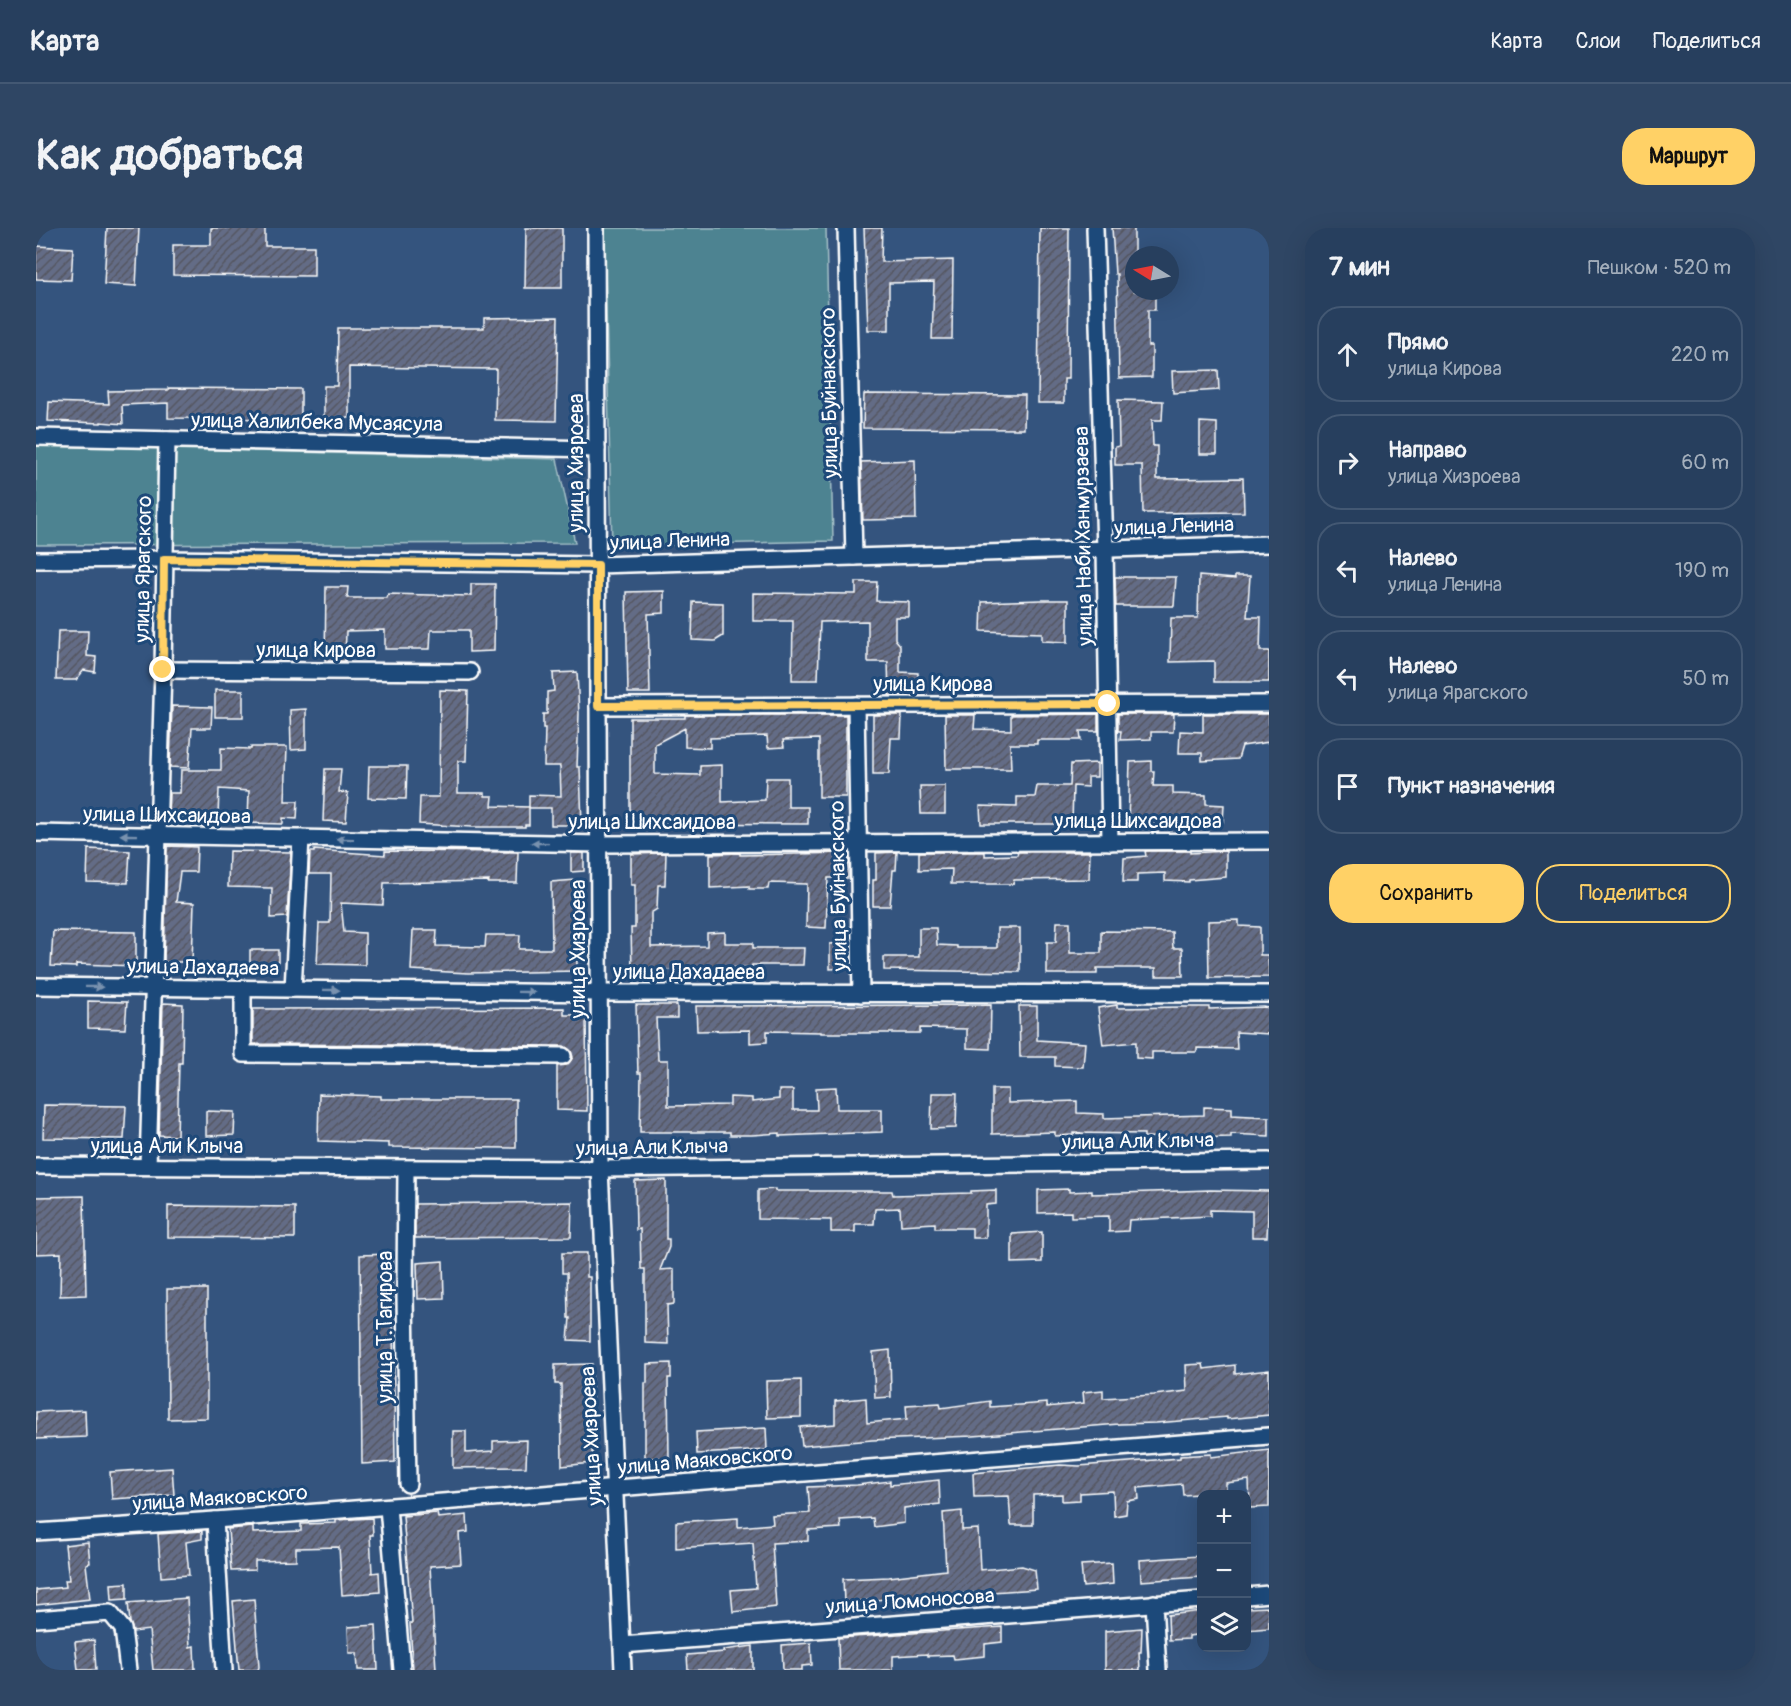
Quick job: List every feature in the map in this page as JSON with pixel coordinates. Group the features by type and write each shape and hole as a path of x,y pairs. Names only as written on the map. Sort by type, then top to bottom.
{"street":[{"name":"улица Хизроева","path":"596,228 600,1169 623,1670"},
{"name":"улица Буйнакского","path":"846,228 854,557"},
{"name":"улица Наби Ханмурзаева","path":"1095,228 1105,549 1110,842"},
{"name":"улица Халилбека Мусаясула","path":"36,436 597,449"},
{"name":"улица Ярагского","path":"148,1166 156,836 163,670 167,440"},
{"name":"улица Ленина","path":"36,560 164,559 598,565 1269,544"},
{"name":"улица Кирова","path":"163,670 470,672"},
{"name":"улица Кирова","path":"598,706 1269,704"},
{"name":"улица Буйнакского","path":"856,705 861,994"},
{"name":"улица Шихсаидова","path":"36,833 599,844 1269,841"},
{"path":"293,990 301,838"},
{"name":"улица Дахадаева","path":"36,986 599,993 1269,994"},
{"path":"243,989 243,1054 563,1056"},
{"name":"улица Али Клыча","path":"36,1166 600,1169 1269,1161"},
{"name":"улица Т.Тагирова","path":"406,1169 408,1484"},
{"name":"улица Маяковского","path":"36,1532 615,1489 1269,1436"},
{"path":"388,1506 402,1670"},
{"path":"215,1520 224,1670"},
{"path":"1251,1596 1269,1594"},
{"name":"улица Ломоносова","path":"622,1645 1197,1600"},
{"path":"1154,1603 1158,1670"},
{"path":"36,1619 110,1613 123,1629 128,1670"}],"green space":[{"path":"604,228 826,228 833,541 612,546"},
{"path":"36,445 557,459 575,543 36,545"}],"building":[{"path":"107,228 139,228 136,286 104,284"},
{"path":"211,228 265,228 265,246 314,246 314,276 173,275 173,245 211,245"},
{"path":"526,228 562,228 562,288 525,288"},
{"path":"864,228 882,228 881,262 953,260 952,339 932,339 934,282 889,283 889,330 868,330"},
{"path":"1040,228 1069,228 1068,379 1064,379 1064,403 1038,403"},
{"path":"1112,228 1134,228 1134,246 1125,246 1125,300 1155,300 1155,310 1148,310 1148,346 1152,346 1152,377 1119,378 1117,274 1115,274"},
{"path":"36,246 73,248 71,280 36,279"},
{"path":"558,317 556,421 495,420 496,369 349,367 349,418 324,418 324,386 337,386 338,328 484,328 484,318"},
{"path":"1218,370 1219,390 1173,393 1172,371"},
{"path":"168,388 301,389 301,419 168,418 168,403 122,405 123,424 48,421 49,402 109,404 108,391 168,390"},
{"path":"864,394 1025,395 1024,429 863,428"},
{"path":"1118,400 1163,401 1162,420 1152,420 1153,446 1157,446 1157,479 1243,478 1244,512 1143,513 1142,465 1115,465 1115,447 1119,446"},
{"path":"1200,422 1217,423 1217,454 1200,454"},
{"path":"915,460 916,519 863,520 861,462"},
{"path":"1199,576 1235,579 1235,576 1250,576 1247,617 1261,617 1260,651 1269,651 1269,682 1214,682 1214,661 1170,662 1171,618 1198,618"},
{"path":"1115,577 1176,577 1174,606 1116,606"},
{"path":"856,582 877,582 876,601 909,602 909,617 895,617 895,639 900,645 900,672 918,673 918,693 903,692 903,695 889,695 888,662 868,662 868,621 820,622 818,680 792,680 793,621 753,621 753,593 856,594"},
{"path":"471,584 495,584 494,651 469,652 469,630 431,630 430,649 385,649 385,630 346,631 345,661 325,661 326,587 348,587 347,598 387,598 388,594 471,596"},
{"path":"664,591 664,613 648,614 650,693 628,693 626,592"},
{"path":"1068,600 1068,642 1042,641 1042,633 981,631 982,602"},
{"path":"693,602 723,603 723,636 715,641 692,640"},
{"path":"58,631 88,631 87,656 96,657 95,672 84,670 76,680 56,680"},
{"path":"577,672 579,714 577,767 580,767 582,825 551,825 551,808 529,808 529,795 561,796 560,766 544,766 543,714 547,714 547,692 554,691 553,673"},
{"path":"215,690 243,690 243,717 215,717"},
{"path":"440,690 468,691 466,761 458,761 458,793 485,793 485,796 493,796 492,806 529,807 529,825 525,827 472,827 419,824 420,797 439,797"},
{"path":"172,706 212,707 211,728 192,728 189,768 170,767"},
{"path":"306,709 306,749 291,750 290,710"},
{"path":"1098,714 1098,731 1080,731 1081,740 1037,740 1037,744 1010,744 1011,769 946,769 945,715 975,715 974,729 1011,730 1011,715"},
{"path":"1118,714 1174,714 1173,732 1151,732 1151,739 1120,740"},
{"path":"1203,714 1269,714 1269,742 1242,746 1238,759 1202,761 1202,753 1179,753 1180,731 1203,732"},
{"path":"685,715 846,715 846,797 819,797 819,739 783,740 784,747 768,748 767,736 710,738 710,748 685,747 685,728 655,744 655,774 700,775 700,766 722,765 722,802 765,800 766,778 788,778 788,807 808,807 808,824 653,823 630,825 630,718 685,718"},
{"path":"873,715 902,715 901,738 891,738 889,774 873,774"},
{"path":"251,747 287,747 285,801 298,801 297,819 283,818 283,824 248,823 249,791 219,789 218,818 168,817 169,793 180,793 181,770 221,770 221,748 251,749"},
{"path":"1151,761 1151,771 1154,771 1153,786 1173,786 1173,794 1206,795 1206,804 1224,805 1223,822 1172,820 1172,824 1128,823 1130,762"},
{"path":"1097,763 1097,777 1088,777 1088,787 1073,786 1072,824 981,824 980,806 1017,807 1017,797 1035,797 1037,786 1070,786 1071,764"},
{"path":"369,766 407,766 406,799 368,798"},
{"path":"325,769 341,769 339,792 348,793 346,822 323,821"},
{"path":"920,786 945,786 945,814 921,814"},
{"path":"167,846 197,847 196,872 180,872 176,902 194,903 192,962 164,962"},
{"path":"88,849 130,851 128,883 87,882"},
{"path":"314,850 385,855 385,851 518,852 517,883 488,883 489,881 384,883 383,905 341,903 344,932 365,933 365,965 317,964 319,923 330,923 331,874 309,874 310,852"},
{"path":"229,851 291,852 287,917 271,918 272,888 228,887"},
{"path":"1145,851 1190,851 1190,853 1226,851 1226,877 1189,880 1189,882 1165,881 1165,873 1137,874 1137,882 1123,882 1124,858 1146,856"},
{"path":"897,852 890,906 873,906 876,853"},
{"path":"919,852 985,852 985,856 1017,855 1018,852 1090,852 1089,879 1014,880 1013,884 951,884 952,869 919,870"},
{"path":"571,853 584,853 584,871 571,872"},
{"path":"666,853 665,885 658,885 657,909 651,913 651,947 707,946 707,933 725,932 725,943 753,943 753,948 804,948 803,965 632,971 631,928 635,928 635,885 631,885 631,854"},
{"path":"740,853 740,855 848,853 848,878 828,878 826,928 806,927 807,884 769,883 768,889 749,889 749,886 710,888 710,854"},
{"path":"576,880 577,971 468,973 411,970 413,930 437,930 436,946 485,947 486,935 520,935 519,949 552,949 551,882"},
{"path":"1239,920 1239,926 1260,927 1260,955 1268,955 1269,977 1209,978 1208,921"},
{"path":"1057,922 1070,922 1070,953 1101,953 1101,931 1172,932 1173,948 1182,948 1183,976 1156,976 1156,968 1097,968 1097,974 1047,974 1047,942 1056,942"},
{"path":"919,928 936,928 937,945 957,946 957,948 997,948 997,928 1020,928 1020,972 884,970 884,957 919,957"},
{"path":"53,931 136,932 136,966 76,964 76,967 51,966"},
{"path":"847,943 847,968 830,969 830,944"},
{"path":"250,950 278,950 278,966 250,965"},
{"path":"88,1001 127,1002 125,1029 88,1028"},
{"path":"163,1003 183,1004 177,1136 159,1135"},
{"path":"636,1005 677,1005 677,1018 656,1018 658,1060 668,1060 668,1106 730,1105 730,1097 752,1098 752,1102 779,1099 779,1090 793,1090 793,1110 817,1110 816,1088 836,1087 837,1109 882,1109 882,1132 780,1136 780,1133 730,1135 730,1132 640,1132 641,1073 638,1073"},
{"path":"991,1005 990,1049 967,1048 967,1029 920,1028 920,1033 767,1031 767,1042 750,1043 750,1030 697,1031 696,1006"},
{"path":"1117,1005 1117,1008 1264,1007 1269,1008 1269,1034 1236,1032 1237,1049 1197,1048 1197,1052 1152,1052 1152,1059 1136,1058 1136,1042 1103,1045 1098,1008"},
{"path":"1019,1006 1037,1006 1037,1040 1085,1043 1083,1067 1055,1066 1055,1057 1020,1057"},
{"path":"564,1008 564,1015 586,1015 587,1111 557,1110 557,1066 567,1065 573,1057 571,1051 564,1046 253,1044 253,1009"},
{"path":"992,1089 1008,1089 1008,1103 1077,1101 1077,1113 1104,1114 1104,1118 1204,1115 1204,1107 1232,1108 1232,1115 1269,1117 1269,1136 1231,1134 1231,1137 1189,1138 1144,1137 1144,1134 1073,1133 1073,1135 1055,1136 1055,1132 992,1134"},
{"path":"932,1093 957,1093 956,1128 931,1129"},
{"path":"319,1094 381,1096 381,1099 516,1099 516,1148 389,1147 389,1143 318,1141"},
{"path":"44,1105 126,1106 124,1139 43,1138"},
{"path":"206,1111 235,1112 234,1135 206,1136"},
{"path":"666,1180 666,1239 669,1239 669,1247 660,1270 674,1269 674,1304 667,1305 668,1344 645,1343 645,1269 641,1269 640,1229 636,1230 635,1181"},
{"path":"775,1189 775,1191 892,1191 893,1195 996,1190 996,1204 986,1205 986,1238 972,1238 972,1228 935,1228 935,1223 901,1225 900,1208 875,1209 874,1224 855,1224 855,1232 831,1232 831,1220 758,1219 758,1190"},
{"path":"1069,1189 1069,1192 1092,1191 1092,1194 1210,1190 1269,1191 1267,1237 1252,1237 1252,1211 1210,1210 1210,1216 1129,1220 1128,1231 1109,1232 1109,1216 1071,1217 1071,1212 1038,1213 1038,1190"},
{"path":"84,1196 86,1295 60,1296 61,1253 36,1254 36,1197"},
{"path":"572,1202 571,1237 415,1238 415,1204"},
{"path":"168,1206 295,1207 295,1238 168,1237"},
{"path":"1042,1232 1042,1262 1012,1263 1012,1234"},
{"path":"562,1253 587,1253 587,1277 590,1277 590,1341 568,1340 570,1318 568,1318 567,1273 562,1273"},
{"path":"392,1254 395,1462 362,1464 360,1255"},
{"path":"443,1261 444,1298 418,1299 417,1263"},
{"path":"167,1289 207,1289 207,1418 168,1419"},
{"path":"890,1350 891,1397 875,1398 873,1352"},
{"path":"671,1363 671,1378 668,1378 669,1458 645,1458 647,1364"},
{"path":"592,1364 592,1463 562,1466 561,1384 555,1384 555,1365"},
{"path":"1203,1364 1204,1369 1235,1365 1235,1374 1269,1370 1269,1415 802,1446 800,1427 835,1424 835,1401 866,1398 867,1423 907,1419 906,1405 940,1403 941,1408 990,1401 990,1407 1047,1403 1047,1407 1084,1403 1083,1392 1103,1390 1103,1398 1187,1391 1186,1365"},
{"path":"801,1380 801,1417 767,1418 766,1381"},
{"path":"85,1410 86,1437 36,1439 36,1412"},
{"path":"766,1428 767,1450 697,1454 696,1432"},
{"path":"453,1431 466,1431 466,1453 493,1451 493,1441 527,1440 526,1467 453,1468"},
{"path":"1269,1450 1269,1507 1251,1508 1249,1480 1226,1483 1226,1490 1197,1490 1197,1494 1183,1495 1182,1484 1138,1488 1139,1499 1127,1501 1126,1514 1114,1516 1113,1491 1080,1493 1080,1500 1062,1501 1062,1494 1033,1495 1033,1525 1011,1525 1009,1496 974,1497 973,1473 1180,1458 1180,1456 1211,1454 1211,1457"},
{"path":"172,1468 174,1495 112,1499 110,1472"},
{"path":"939,1480 940,1504 904,1508 904,1523 874,1527 873,1518 840,1520 841,1528 808,1530 808,1541 772,1543 776,1607 733,1612 731,1590 756,1588 753,1543 676,1548 676,1522 738,1518 738,1527 773,1524 772,1515 810,1513 808,1487 890,1481 890,1485"},
{"path":"962,1511 962,1530 978,1529 980,1570 1022,1566 1035,1570 1037,1589 844,1602 843,1579 889,1577 946,1570 943,1513"},
{"path":"437,1513 438,1518 467,1515 468,1532 459,1533 461,1564 430,1566 436,1670 413,1670 410,1623 412,1623 403,1516"},
{"path":"372,1518 373,1535 370,1535 372,1573 379,1572 380,1592 342,1595 339,1547 296,1548 296,1560 255,1561 255,1570 231,1571 228,1529 253,1527 253,1533 301,1531 301,1524 336,1523 336,1520"},
{"path":"202,1531 202,1539 186,1542 189,1575 161,1577 158,1534"},
{"path":"88,1542 90,1563 86,1564 90,1599 36,1605 36,1590 66,1587 65,1580 69,1580 65,1545"},
{"path":"1197,1556 1197,1577 1141,1581 1140,1560"},
{"path":"1112,1563 1113,1584 1083,1587 1081,1565"},
{"path":"127,1583 127,1599 112,1600 111,1584"},
{"path":"187,1598 190,1647 194,1646 195,1670 153,1670 149,1630 133,1632 128,1603"},
{"path":"254,1599 259,1667 258,1670 239,1670 233,1601"},
{"path":"1269,1607 1269,1628 1251,1630 1251,1608"},
{"path":"1197,1612 1197,1635 1189,1636 1189,1639 1169,1640 1168,1615"},
{"path":"376,1625 378,1670 358,1670 357,1653 349,1653 348,1627"},
{"path":"1002,1627 1002,1642 985,1644 985,1656 954,1659 953,1655 893,1656 893,1670 839,1670 838,1638"},
{"path":"1142,1628 1141,1652 1139,1652 1140,1670 1105,1670 1105,1631"},
{"path":"94,1640 96,1670 78,1670 75,1642"},
{"path":"811,1643 812,1665 802,1666 802,1670 783,1670 782,1645"},
{"path":"753,1646 753,1670 688,1670 687,1655 724,1652 723,1650"}],"route":[{"path":"163,670 164,559 598,565 598,706 1108,704"}]}
